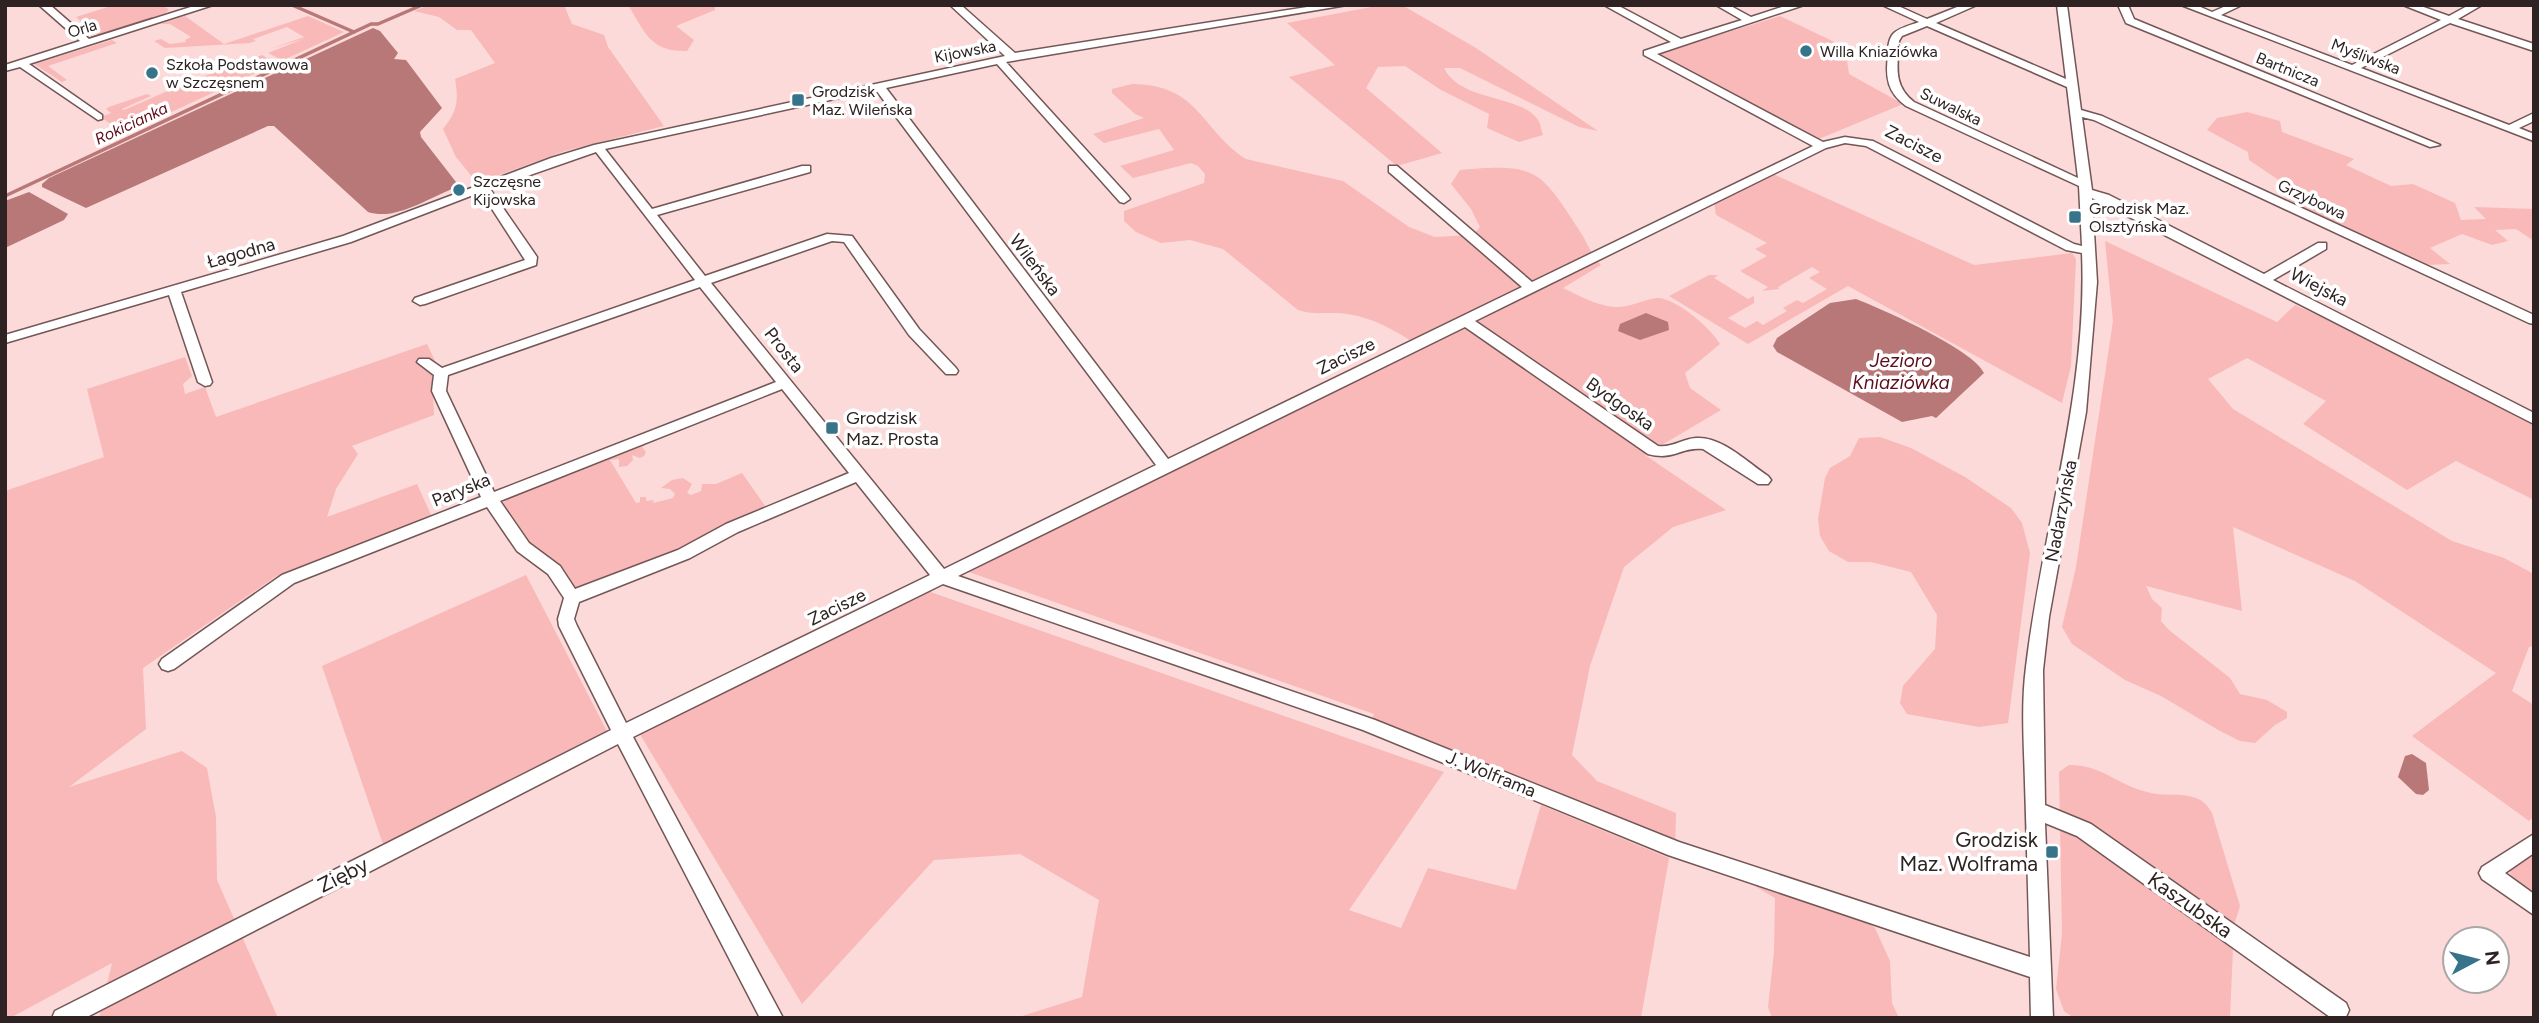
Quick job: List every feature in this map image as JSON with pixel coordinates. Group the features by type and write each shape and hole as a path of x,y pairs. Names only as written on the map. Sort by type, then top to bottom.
{"street":[{"path":"44,5 88,43"},
{"name":"Orla","path":"5,68 208,5"},
{"path":"956,5 1013,57"},
{"name":"Kijowska","path":"598,146 1013,57 1342,5"},
{"path":"1612,7 1630,5"},
{"path":"1721,5 1751,20"},
{"path":"1800,5 1648,53 1822,146"},
{"path":"1887,5 2071,85"},
{"name":"Suwalska","path":"1972,5 1901,32 1895,37 1892,83 1899,96 2085,188"},
{"name":"Nadarzyńska","path":"2042,1018 2034,670 2080,402 2090,251 2085,188 2062,5"},
{"name":"Bartnicza","path":"2123,5 2130,21 2434,145"},
{"name":"Myśliwska","path":"2186,5 2534,138"},
{"path":"2213,15 2237,5"},
{"path":"2408,5 2534,48"},
{"path":"2354,68 2477,5"},
{"path":"1612,7 1680,43"},
{"path":"999,60 1124,199"},
{"path":"21,63 98,117"},
{"name":"Wileńska","path":"878,85 1165,466"},
{"name":"Grzybowa","path":"2075,112 2098,118 2534,320"},
{"path":"2510,130 2534,116"},
{"name":"Zacisze","path":"623,733 1822,146 1845,140 1870,143 2070,247 2090,251"},
{"name":"Łagodna","path":"5,339 347,239 598,146"},
{"name":"Prosta","path":"598,146 942,577"},
{"path":"651,213 806,169"},
{"path":"1394,169 1531,288"},
{"path":"420,301 531,262 517,236 482,187"},
{"name":"Wiejska","path":"2085,188 2534,419"},
{"path":"441,373 831,237 848,239 914,332 951,371"},
{"path":"2265,279 2322,246"},
{"path":"174,291 205,382"},
{"name":"Bydgoska","path":"1464,320 1653,450 1672,453 1695,444 1707,445 1763,480"},
{"path":"424,362 441,373"},
{"path":"441,373 439,391 489,499 523,547 554,570 572,598"},
{"name":"Paryska","path":"168,664 288,579 785,383"},
{"path":"772,1018 568,626 568,608 572,598 684,554 732,528 859,475"},
{"name":"J. Wolframa","path":"942,577 1369,725 1675,849 2041,971"},
{"name":"Zięby","path":"63,1018 623,733"},
{"name":"Kaszubska","path":"2036,810 2084,830 2338,1010"},
{"path":"2534,842 2489,873 2534,906"}],"shaded area":[{"path":"114,5 163,5 169,10 102,34 96,34 76,17"},
{"path":"429,5 564,5 572,24 604,35 608,47 664,126 565,151 477,183 456,157 443,129 456,106 455,79 495,63 471,30 457,30 439,17 414,11"},
{"path":"628,5 715,5 715,10 676,26 694,40 687,51 657,44 644,32"},
{"path":"1382,5 1402,5 1476,48 1598,131 1579,127 1460,68 1444,68 1452,79 1463,87 1530,112 1539,122 1543,135 1519,142 1487,128 1489,114 1441,90 1405,66 1378,67 1366,88 1442,153 1397,166 1289,77 1335,65 1287,23"},
{"path":"185,16 224,44 308,16 344,32 124,134 101,117 111,113 106,109 109,107 147,94 151,96 122,109 124,110 186,83 262,55 272,61 278,58 268,53 306,38 270,49 304,37 287,27 253,39 256,41 250,43 165,48 154,41 161,39 170,44 186,42 185,40 191,37 170,24 160,24"},
{"path":"1780,16 1845,47 1849,74 1903,104 1819,139 1658,54"},
{"path":"112,40 117,43 48,66 67,80 62,82 34,64"},
{"path":"1132,84 1154,86 1186,100 1246,159 1343,181 1409,227 1435,237 1473,235 1480,227 1471,209 1451,184 1460,170 1506,168 1534,175 1556,196 1601,265 1563,288 1594,302 1614,307 1656,298 1664,299 1692,315 1716,338 1720,344 1685,373 1690,388 1721,410 1645,455 1726,510 1673,527 1624,567 1590,666 1572,755 1597,781 1676,813 1675,849 1369,725 1374,714 969,572 1421,348 1395,331 1366,318 1298,310 1223,249 1190,240 1161,243 1136,232 1124,221 1124,211 1204,183 1205,174 1191,163 1133,178 1120,166 1174,150 1159,129 1104,143 1093,134 1144,118 1135,114 1112,93 1112,89"},
{"path":"2247,112 2280,121 2282,132 2354,159 2346,165 2391,186 2413,184 2455,203 2461,220 2486,219 2474,207 2534,209 2534,241 2516,229 2495,230 2508,241 2492,245 2462,234 2430,248 2450,264 2425,265 2285,198 2280,181 2249,160 2248,152 2207,130 2217,118"},
{"path":"1773,174 1974,265 2072,253 2076,259 2071,366 2062,403 1848,286 1748,344 1669,296 1709,275 1718,275 1714,278 1748,299 1754,296 1754,303 1728,318 1745,328 1757,321 1763,325 1787,311 1783,308 1797,300 1803,303 1827,289 1809,278 1820,272 1812,267 1778,287 1779,289 1762,291 1768,287 1740,271 1767,256 1755,249 1767,243 1716,215 1714,203"},
{"path":"2105,241 2277,322 2295,305 2354,331 2534,426 2534,500 2456,461 2407,490 2303,424 2326,401 2247,358 2208,379 2233,409 2452,541 2504,558 2534,574 2534,646 2529,647 2512,691 2534,705 2534,817 2529,821 2412,736 2496,673 2355,581 2233,527 2242,611 2146,586 2152,599 2162,608 2161,621 2230,678 2240,694 2267,700 2287,712 2287,718 2255,743 2240,741 2161,696 2125,680 2072,644 2062,627 2076,567 2113,321"},
{"path":"427,344 435,361 432,373 434,415 352,446 358,454 336,489 327,517 417,484 432,517 275,577 143,668 146,729 69,787 182,751 207,768 216,817 217,880 278,1018 99,1018 112,963 10,1018 5,1018 5,491 104,457 87,389 185,357 192,376 183,384 185,394 205,387 216,417"},
{"path":"1880,437 1911,448 1965,477 2011,508 2022,523 2030,553 2008,723 1979,727 1907,714 1900,703 1903,686 1935,649 1937,615 1911,572 1871,562 1848,562 1829,551 1820,536 1818,519 1825,478 1830,468 1850,456 1859,438"},
{"path":"647,444 642,447 646,452 644,456 640,458 632,455 633,460 627,466 619,467 619,459 610,460 636,503 640,502 640,497 646,497 646,501 654,500 653,503 673,498 675,494 670,489 661,488 672,480 683,478 692,484 687,493 691,495 701,491 702,484 716,484 742,473 768,510 672,554 573,590 535,554 497,509 511,495"},
{"path":"526,575 610,737 385,850 322,666"},
{"path":"922,589 1444,772 1349,910 1401,928 1428,868 1516,890 1541,805 1669,858 1641,1018 1016,1018 1082,997 1099,900 1020,854 934,860 802,1004 638,731"},
{"path":"2069,765 2100,771 2147,792 2196,798 2204,802 2212,813 2240,906 2234,925 2230,1018 2074,1018 2064,1011 2056,989 2062,934 2059,772"},
{"path":"2534,849 2534,900 2511,877 2510,870"},
{"path":"1723,867 1843,904 1875,928 1890,961 1892,1003 1899,1018 1772,1018 1768,1007 1774,952 1775,898"}],"water":[{"path":"373,28 380,31 398,53 394,59 406,60 442,108 420,132 421,137 456,182 457,185 452,189 400,211 389,214 368,212 274,126 268,126 86,208 42,187 49,178"},
{"path":"29,192 68,214 64,220 5,248 5,201"},
{"name":"Jezioro Kniaziówka","path":"1856,299 1905,320 1946,342 1976,363 1984,373 1936,418 1932,416 1902,422 1777,352 1773,346 1777,338 1830,303"},
{"path":"1646,313 1668,322 1669,330 1640,340 1618,331 1620,324"},
{"path":"2412,754 2426,763 2429,790 2423,795 2416,794 2398,777 2405,756"}],"waterway":[{"path":"292,5 354,32"},
{"name":"Rokicianka","path":"354,32 422,5"},
{"path":"92,38 152,19"},
{"name":"Rokicianka","path":"5,196 354,32"}],"place":[{"name":"Willa Kniaziówka","path":"1806,51"},
{"name":"Szkoła Podstawowa w Szczęsnem","path":"152,73"},
{"name":"Grodzisk Maz. Wileńska","path":"798,100"},
{"name":"Szczęsne Kijowska","path":"459,190"},
{"name":"Grodzisk Maz. Olsztyńska","path":"2075,217"},
{"name":"Grodzisk Maz. Prosta","path":"832,428"},
{"name":"Grodzisk Maz. Wolframa","path":"2052,852"}]}
